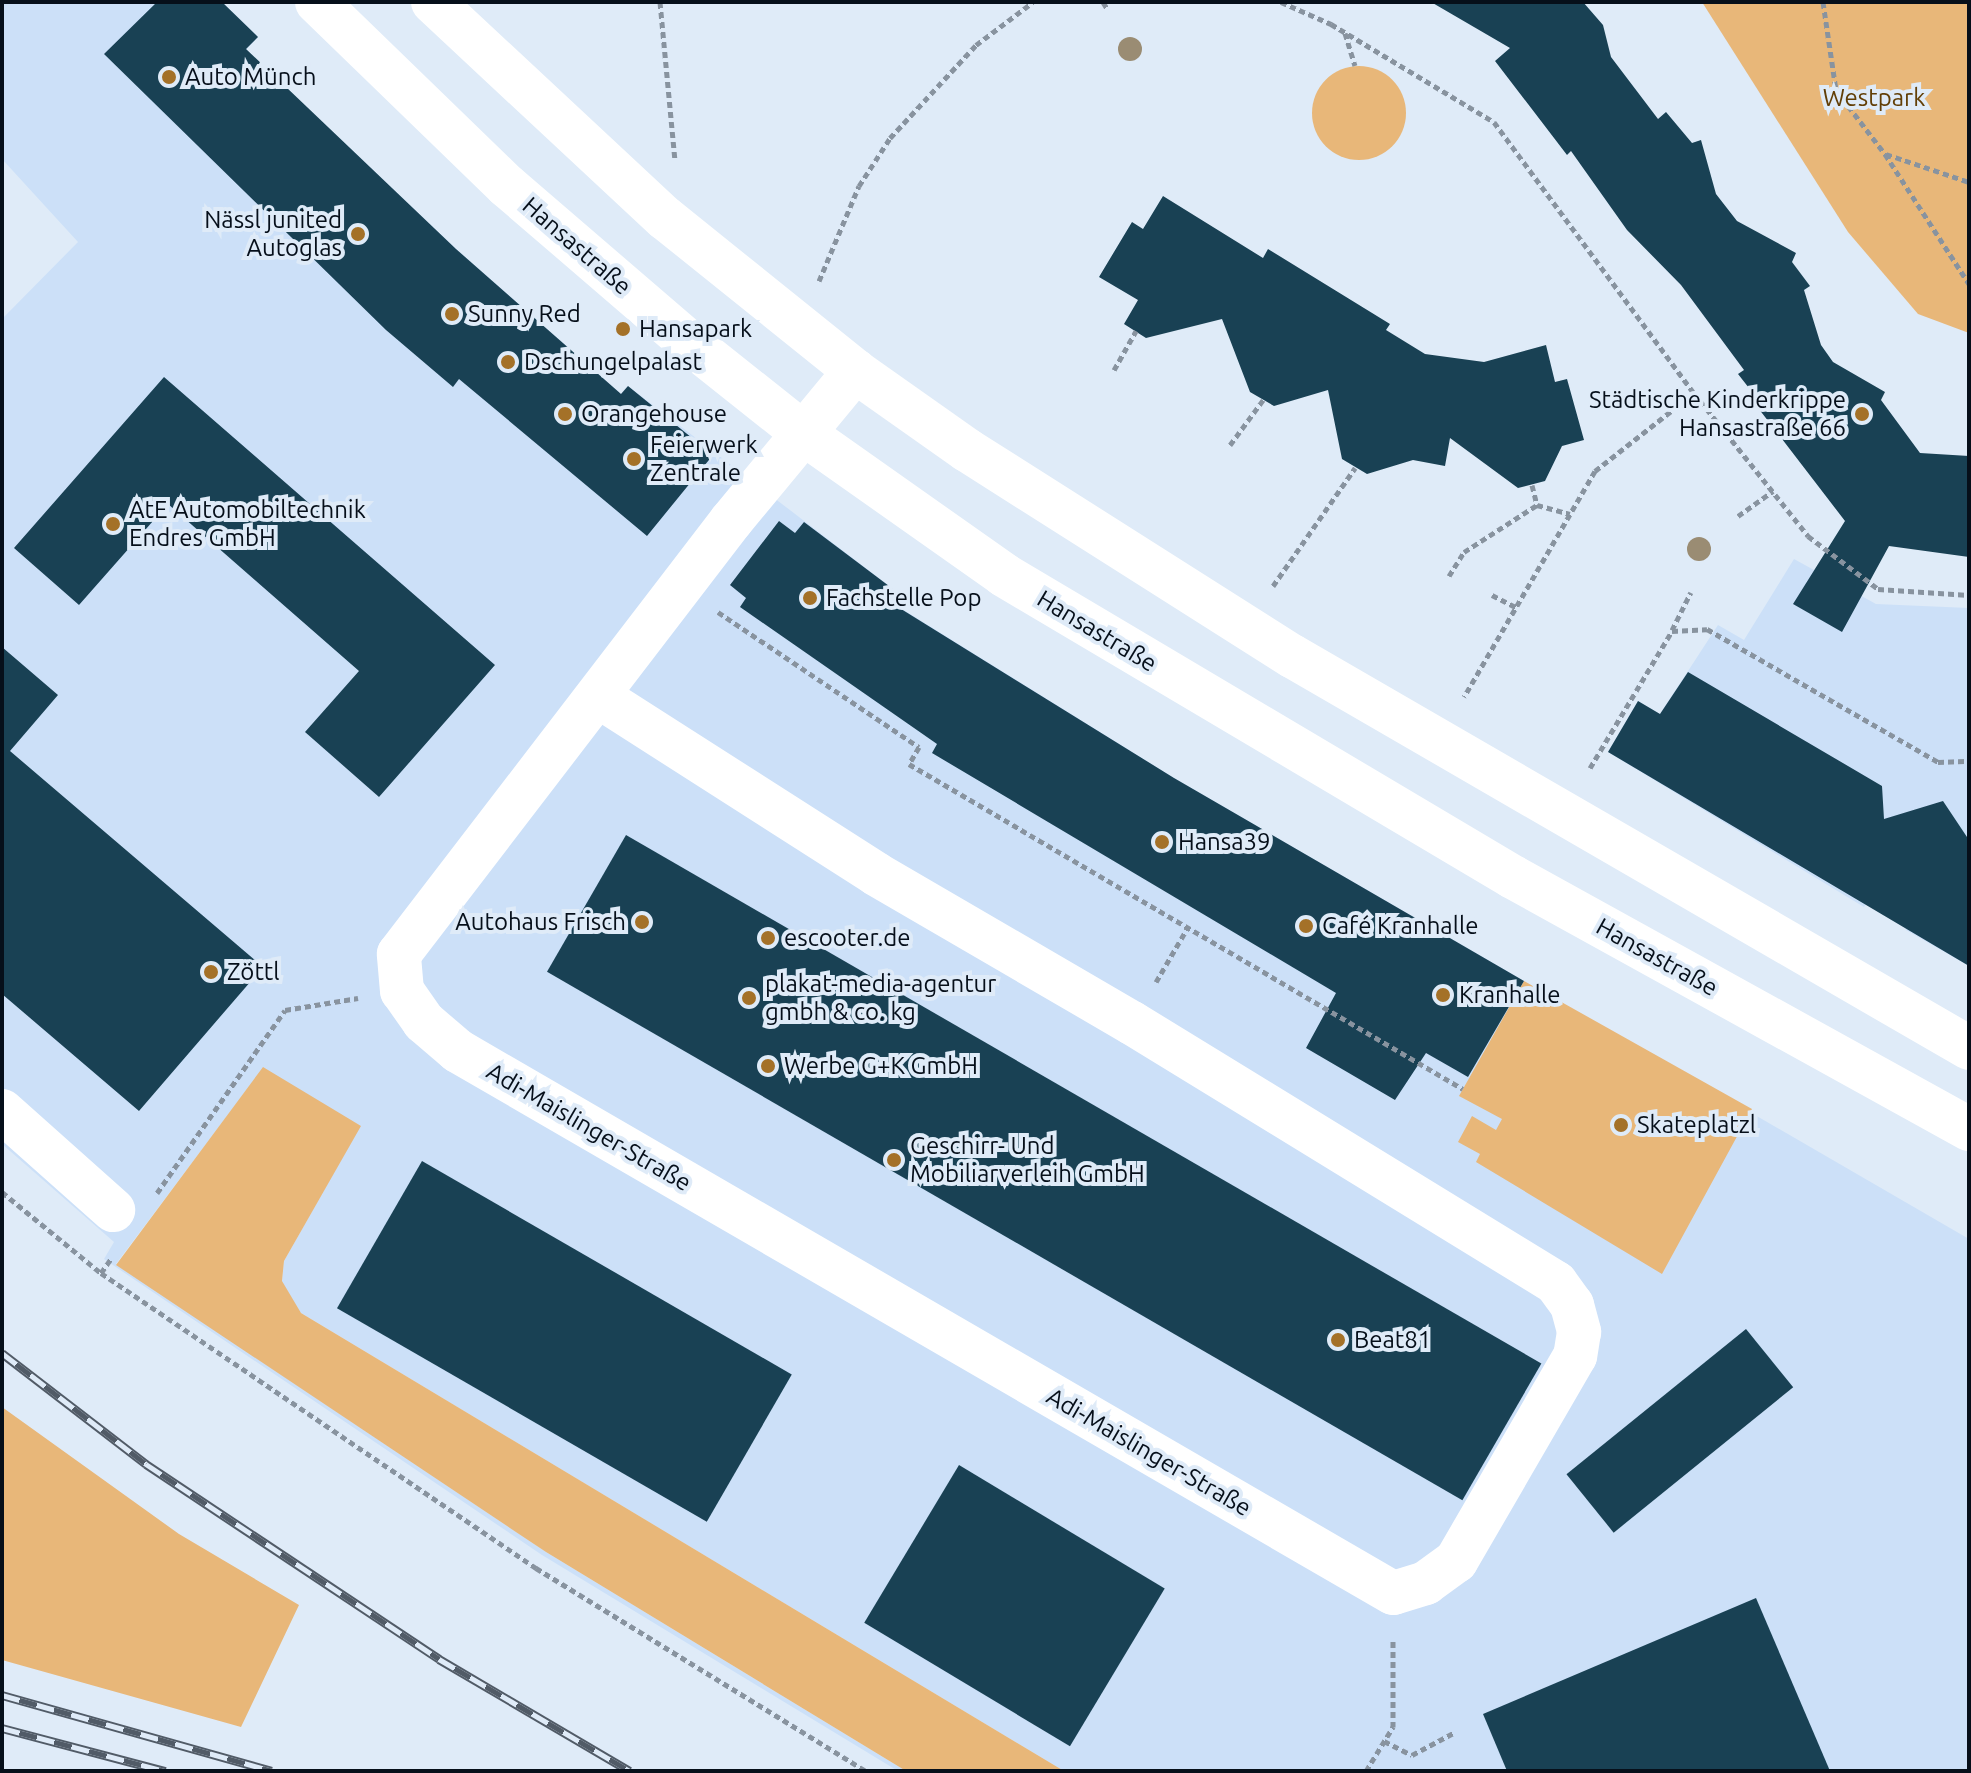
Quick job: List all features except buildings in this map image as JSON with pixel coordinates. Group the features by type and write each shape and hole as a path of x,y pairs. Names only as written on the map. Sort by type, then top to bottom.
{"main road":[{"name":"Hansastraße","path":"317,2 507,186 733,377 803,433 1031,591 1513,877 1969,1129"},
{"path":"433,2 641,197 855,371 967,450 1253,632 1969,1048"},
{"path":"402,991 399,954 681,587 855,371"},
{"path":"598,696 876,874 1132,1023 1556,1283 1572,1305 1579,1332 1575,1356 1456,1561 1426,1583 1393,1593"},
{"name":"Adi-Maislinger-Straße","path":"402,991 424,1022 458,1051 1393,1593"},
{"path":"2,1111 129,1218"}],"path":[{"path":"660,2 675,161"},
{"path":"786,316 821,279 859,186 890,138 976,45 1033,2"},
{"path":"1103,2 1108,10"},
{"path":"1281,2 1345,32 1494,122 1694,393 1808,536 1878,589 1969,595"},
{"path":"1823,2 1836,90 1885,154 1969,284"},
{"path":"1345,32 1355,66"},
{"path":"1885,154 1969,182"},
{"path":"1114,370 1136,331"},
{"path":"696,423 733,377"},
{"path":"1464,697 1595,471 1694,393"},
{"path":"1230,445 1263,400"},
{"path":"1273,586 1355,468"},
{"path":"1532,485 1537,505"},
{"path":"1738,516 1773,491"},
{"path":"1449,576 1464,552 1537,505 1570,514"},
{"path":"681,587 919,747 909,764 1463,1089"},
{"path":"1590,768 1672,631 1691,592"},
{"path":"1492,595 1516,607"},
{"path":"1672,631 1707,629 1938,762 1965,761"},
{"path":"1132,1023 1188,927"},
{"path":"101,1273 129,1218 285,1010 402,991"},
{"path":"2,1192 101,1273 536,1568 866,1771"},
{"path":"1366,1771 1393,1727 1393,1593"},
{"path":"1384,1741 1412,1755 1455,1732"}],"shaded area":[{"path":"2,2 222,2 258,37 246,50 456,249 621,394 628,386 893,589 886,599 1174,778 1969,1239 1969,1771 1064,1771 301,1313 290,1302 282,1281 284,1261 360,1126 263,1068 116,1264 546,1552 906,1771 898,1771 542,1555 104,1259 114,1242 2,1144 2,319 78,242 2,159"},
{"path":"1794,559 1876,604 1969,608 1969,966 1906,930 1898,895 1877,886 1864,907 1608,752 1638,701 1660,714 1718,625 1744,640"}],"green space":[{"name":"Westpark","path":"1702,2 1969,2 1969,333 1918,314 1848,232"},
{"path":"1359,66 1377,70 1392,80 1402,95 1406,113 1402,131 1392,146 1377,156 1359,160 1341,156 1326,146 1316,131 1312,113 1316,95 1326,80 1341,70"},
{"name":"Skateplatzl","path":"1524,981 1752,1109 1662,1274 1476,1162 1480,1154 1458,1142 1472,1116 1496,1130 1502,1119 1459,1096"},
{"path":"263,1067 361,1126 284,1261 282,1281 301,1313 1064,1771 906,1771 546,1552 116,1265"},
{"path":"2,1407 179,1534 299,1605 241,1727 2,1660"}],"railway":[{"path":"2,1353 146,1464 439,1659 630,1771"},
{"path":"2,1695 272,1771"},
{"path":"2,1728 165,1771"}],"place":[{"name":"Auto Münch","path":"169,77"},
{"name":"Nässl junited Autoglas","path":"358,234"},
{"name":"Sunny Red","path":"452,314"},
{"name":"Hansapark","path":"623,329"},
{"name":"Dschungelpalast","path":"508,362"},
{"name":"Orangehouse","path":"565,414"},
{"name":"Städtische Kinderkrippe Hansastraße 66","path":"1862,414"},
{"name":"Feierwerk Zentrale","path":"634,459"},
{"name":"AtE Automobiltechnik Endres GmbH","path":"113,524"},
{"name":"Fachstelle Pop","path":"810,598"},
{"name":"Hansa39","path":"1162,842"},
{"name":"Autohaus Frisch","path":"642,922"},
{"name":"Café Kranhalle","path":"1306,926"},
{"name":"escooter.de","path":"768,938"},
{"name":"Zöttl","path":"211,972"},
{"name":"Kranhalle","path":"1443,995"},
{"name":"plakat-media-agentur gmbh & co. kg","path":"749,998"},
{"name":"Werbe G+K GmbH","path":"768,1066"},
{"name":"Skateplatzl","path":"1621,1125"},
{"name":"Geschirr- Und Mobiliarverleih GmbH","path":"894,1160"},
{"name":"Beat81","path":"1338,1340"}]}
